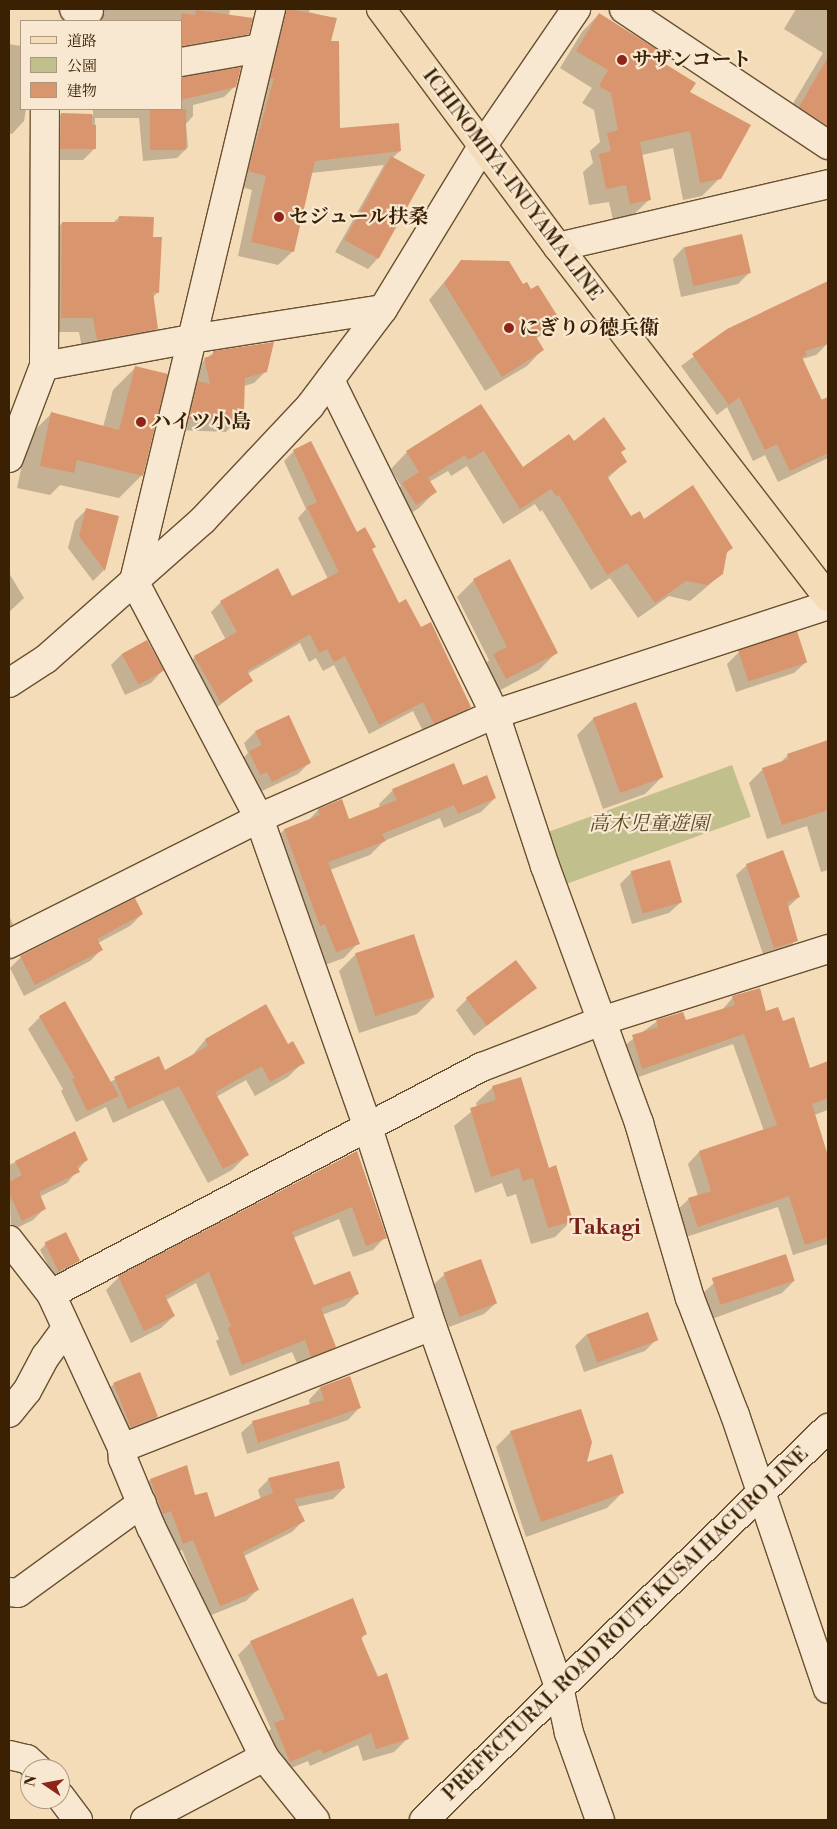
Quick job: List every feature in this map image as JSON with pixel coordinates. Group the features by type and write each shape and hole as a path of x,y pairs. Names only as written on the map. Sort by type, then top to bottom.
{"main road":[{"name":"ICHINOMIYA-INUYAMA LINE","path":"380,9 558,247 828,597"}],"street":[{"path":"271,9 134,581 259,818 368,1125 432,1326 559,1687 569,1733 600,1820"},
{"path":"9,683 46,659 203,520 310,406 383,309 483,145 576,9"},
{"path":"624,9 828,145"},
{"path":"182,62 261,48"},
{"path":"9,458 44,366 45,110"},
{"path":"558,247 828,184"},
{"path":"44,366 191,339 383,309"},
{"path":"330,380 495,714 545,866 639,1123 690,1298 762,1492 818,1626 828,1689"},
{"path":"9,944 259,818 495,714 828,605"},
{"path":"51,1294 368,1125 482,1067 601,1021 828,949"},
{"path":"9,1240 51,1294 122,1448 123,1459 190,1609 264,1757 315,1820"},
{"path":"122,1448 432,1326"},
{"path":"9,1413 27,1391 46,1356 66,1328"},
{"name":"PREFECTURAL ROAD ROUTE KUSAI HAGURO LINE","path":"424,1820 828,1428"},
{"path":"9,1592 18,1594 142,1503"},
{"path":"539,1707 569,1733"},
{"path":"9,1755 27,1759"},
{"path":"144,1820 264,1757"},
{"path":"70,1809 78,1820"}],"green space":[{"name":"高木児童遊園","path":"732,765 751,817 568,883 549,832"}],"building":[{"path":"287,9 337,18 331,41 339,41 340,128 399,123 401,151 315,161 294,252 251,242 266,176 248,171 274,78 270,79"},
{"path":"196,10 253,18 249,34 182,46 181,13 195,15"},
{"path":"599,13 658,50 654,57 696,83 690,92 751,125 721,179 700,183 690,131 640,142 651,200 630,204 626,185 606,189 599,154 611,151 607,133 618,130 611,93 599,86 608,70 576,51"},
{"path":"828,57 828,126 799,107"},
{"path":"241,67 236,87 182,100 182,77"},
{"path":"186,109 186,150 150,150 150,110"},
{"path":"61,113 92,114 92,125 96,125 96,149 60,149"},
{"path":"391,156 425,175 379,259 344,240"},
{"path":"119,216 154,217 153,237 162,237 159,293 153,292 158,329 97,340 93,318 61,318 62,222 119,222"},
{"path":"742,234 751,273 694,286 685,247"},
{"name":"にぎりの徳兵衛","path":"461,260 509,261 523,284 527,282 531,289 538,285 560,320 535,335 544,350 502,377 444,283"},
{"path":"828,281 828,344 805,351 807,355 802,357 821,400 828,397 828,453 790,471 777,444 765,450 739,397 729,405 692,354 727,329"},
{"path":"274,342 267,372 245,378 244,412 239,412 239,421 189,419 198,381 210,384 204,358 213,355 213,351"},
{"path":"135,366 168,374 143,476 77,460 74,473 40,466 51,412 119,430"},
{"path":"481,404 523,467 569,434 574,441 604,417 626,449 621,452 627,462 607,476 631,516 640,511 644,519 693,485 733,548 727,552 723,574 707,585 686,581 655,603 627,563 607,575 559,495 557,497 551,489 520,509 484,451 468,460 465,455 428,478 437,492 416,505 402,483 419,472 406,451"},
{"path":"311,441 357,532 365,527 376,547 372,549 399,603 406,599 421,627 431,622 471,707 434,724 423,702 379,725 345,656 334,662 327,649 319,653 310,634 247,671 253,681 221,703 194,656 237,632 220,601 278,568 292,596 339,572 307,507 317,502 293,450"},
{"path":"86,508 119,516 105,571 79,536"},
{"path":"510,559 558,653 506,679 493,654 507,647 473,579"},
{"path":"797,631 807,662 748,682 738,650"},
{"path":"147,640 164,671 139,685 122,654"},
{"path":"636,702 663,777 620,793 593,718"},
{"path":"289,715 311,763 272,782 267,772 260,775 249,751 262,745 255,731"},
{"path":"828,740 828,810 782,825 762,768 789,759 787,754"},
{"path":"454,763 463,785 487,775 496,798 458,814 454,805 382,834 386,841 328,862 360,944 336,952 325,924 320,926 284,829 320,815 318,809 342,799 349,819 397,800 392,789"},
{"path":"783,850 800,897 787,902 798,941 774,948 746,864"},
{"path":"670,860 682,902 643,914 631,871"},
{"path":"135,898 143,914 97,939 103,950 35,985 20,956"},
{"path":"414,934 434,997 375,1016 355,953"},
{"path":"516,960 537,988 487,1026 466,998"},
{"path":"760,988 766,1011 778,1007 783,1021 794,1017 810,1068 828,1061 828,1098 812,1104 828,1156 828,1237 805,1245 789,1196 698,1227 688,1198 711,1191 699,1151 777,1125 744,1034 642,1069 632,1035 658,1027 656,1020 683,1012 686,1020 735,1005 732,996"},
{"path":"65,1001 119,1096 87,1111 72,1079 75,1078 39,1016"},
{"path":"266,1004 288,1044 293,1041 305,1063 270,1082 262,1066 215,1092 249,1155 223,1169 179,1086 128,1109 114,1077 159,1056 165,1070 208,1046 205,1039"},
{"path":"521,1077 549,1168 556,1165 573,1221 548,1228 533,1178 523,1181 519,1168 491,1177 470,1108 496,1100 492,1086"},
{"path":"75,1131 88,1160 77,1166 80,1172 39,1192 46,1209 22,1221 9,1193 9,1182 22,1175 15,1161"},
{"path":"357,1151 387,1238 366,1246 352,1207 292,1232 314,1285 350,1271 359,1294 321,1308 336,1347 311,1357 305,1340 242,1365 228,1328 231,1326 209,1272 165,1296 175,1316 144,1331 118,1276"},
{"path":"66,1232 80,1261 58,1271 44,1243"},
{"path":"786,1254 795,1281 720,1305 712,1278"},
{"path":"481,1259 497,1303 459,1317 443,1273"},
{"path":"648,1312 658,1340 597,1362 587,1334"},
{"path":"140,1372 158,1417 131,1427 113,1383"},
{"path":"350,1376 361,1408 258,1443 252,1421 324,1400 320,1387"},
{"path":"581,1409 592,1442 587,1462 612,1454 624,1493 541,1522 510,1431"},
{"path":"339,1461 345,1488 294,1499 305,1521 243,1552 259,1590 220,1606 193,1540 183,1544 171,1511 163,1514 150,1479 187,1465 195,1495 207,1492 215,1517 273,1493 268,1478"},
{"path":"353,1598 367,1634 361,1637 377,1677 387,1673 409,1739 376,1749 371,1733 323,1754 321,1749 290,1762 274,1723 285,1719 250,1641"}],"place":[{"name":"サザンコート","path":"622,60"},
{"name":"セジュール扶桑","path":"279,217"},
{"name":"にぎりの徳兵衛","path":"509,328"},
{"name":"ハイツ小島","path":"141,422"}],"district":[{"name":"Takagi","path":"605,1228"}]}
